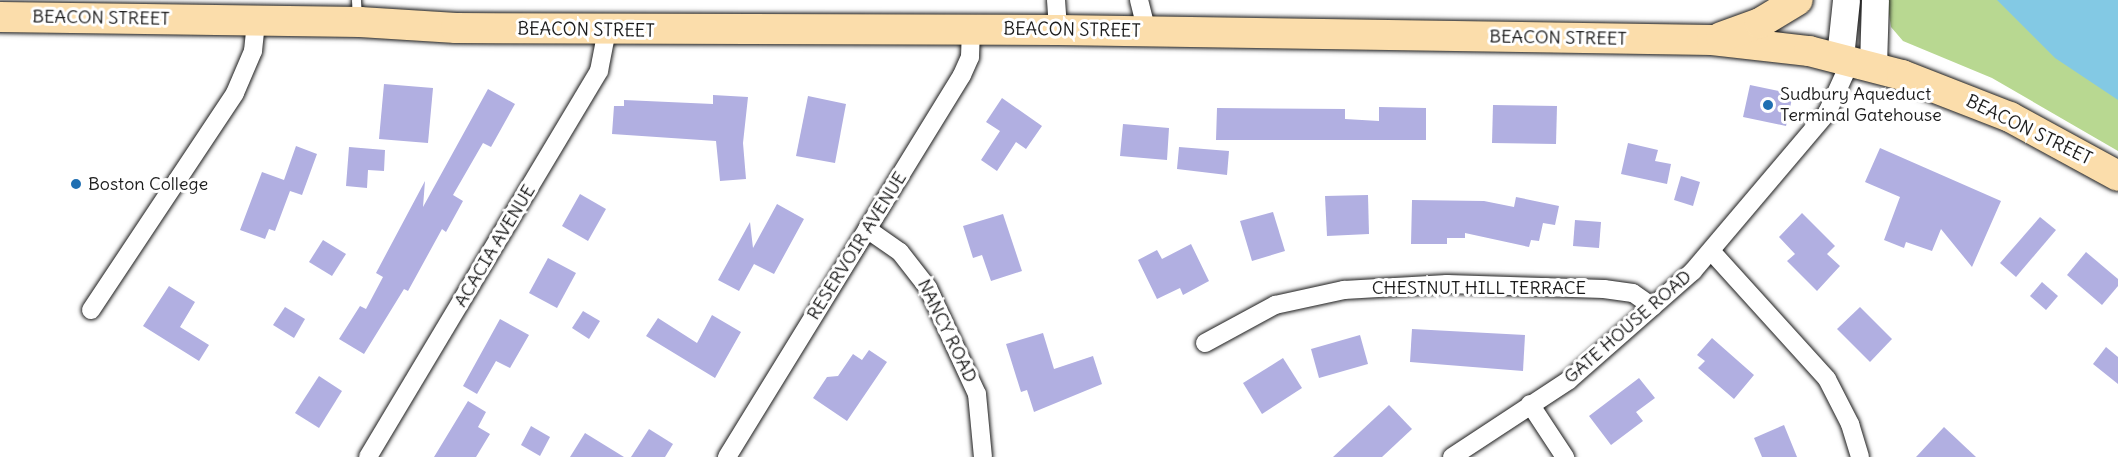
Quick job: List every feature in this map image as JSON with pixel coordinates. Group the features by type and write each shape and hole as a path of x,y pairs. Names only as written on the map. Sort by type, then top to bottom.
{"main road":[{"path":"1712,40 1760,23 1798,0"},
{"path":"1846,0 1854,61"},
{"path":"1854,61 1875,0"},
{"name":"BEACON STREET","path":"0,17 256,21 357,11 607,30 1058,30 1712,40 1854,61 2010,117 2118,176"}],"street":[{"path":"1056,0 1058,30"},
{"path":"1139,0 1147,31"},
{"path":"91,310 235,93 253,51 256,21"},
{"name":"ACACIA AVENUE","path":"369,457 599,71 607,30"},
{"name":"RESERVOIR AVENUE","path":"727,457 962,75 970,57 971,30"},
{"name":"GATE HOUSE ROAD","path":"1452,457 1569,380 1712,252 1756,192 1827,113 1854,61"},
{"name":"NANCY ROAD","path":"867,229 900,252 928,288 977,394 983,457"},
{"path":"1712,252 1827,379 1850,424 1860,457"},
{"name":"CHESTNUT HILL TERRACE","path":"1205,343 1275,305 1344,290 1447,285 1604,288 1633,293 1653,307"},
{"path":"1530,404 1566,457"}],"green space":[{"path":"1887,0 2118,0 2118,151 1992,78 1903,41 1891,27"}],"water":[{"path":"1997,0 2118,0 2118,100 2055,58"}],"building":[{"path":"384,84 433,88 428,143 379,139"},
{"name":"Sudbury Aqueduct Terminal Gatehouse","path":"1750,85 1793,94 1786,126 1743,117"},
{"path":"488,89 515,104 491,147 483,143 453,195 463,201 446,232 442,229 408,291 404,289 364,354 339,339 360,306 366,309 383,277 376,273 425,181 423,207"},
{"path":"713,95 748,97 743,143 746,179 720,181 716,141 612,134 614,106 624,106 624,100 713,104"},
{"path":"808,96 846,104 835,163 796,156"},
{"path":"1002,98 1042,126 1026,149 1016,142 997,171 981,160 1000,131 986,122"},
{"path":"1493,105 1557,106 1556,144 1492,143"},
{"path":"1379,107 1426,108 1426,140 1216,140 1217,108 1345,109 1345,119 1379,121"},
{"path":"1123,124 1169,128 1167,160 1120,156"},
{"path":"1628,143 1658,150 1655,161 1671,164 1667,184 1621,174"},
{"path":"296,146 317,154 302,195 290,191 275,231 269,229 265,239 240,230 262,172 284,180"},
{"path":"349,147 385,150 384,171 368,170 367,188 346,186"},
{"path":"1179,147 1229,151 1227,175 1177,169"},
{"path":"1880,148 2001,201 1972,267 1941,229 1932,251 1906,242 1904,248 1884,240 1900,197 1865,182"},
{"path":"1681,176 1700,182 1693,206 1674,200"},
{"path":"580,194 606,209 588,241 562,226"},
{"path":"1368,195 1369,234 1327,236 1325,196"},
{"path":"1516,197 1559,206 1555,225 1543,223 1539,241 1531,240 1529,247 1465,233 1465,238 1447,238 1447,244 1411,244 1412,200 1484,201 1514,207"},
{"path":"777,204 804,219 774,274 754,264 739,291 718,280 750,222 753,248"},
{"path":"1273,212 1285,251 1252,261 1240,221"},
{"path":"1802,213 1835,246 1827,254 1840,266 1817,291 1787,261 1795,254 1779,237"},
{"path":"1003,214 1022,271 991,281 982,255 973,258 963,226"},
{"path":"2040,217 2056,230 2016,277 2000,263"},
{"path":"1575,220 1601,222 1599,248 1573,246"},
{"path":"323,240 346,254 332,276 309,262"},
{"path":"1191,244 1209,281 1183,295 1180,288 1157,299 1138,260 1157,250 1162,259"},
{"path":"2086,252 2118,279 2118,286 2102,305 2067,275"},
{"path":"548,258 576,273 557,308 529,293"},
{"path":"2042,282 2058,296 2046,310 2030,296"},
{"path":"169,286 195,302 180,327 209,345 199,361 143,326"},
{"path":"285,307 305,319 294,338 273,325"},
{"path":"1860,307 1892,339 1870,362 1837,329"},
{"path":"583,311 600,321 589,339 572,328"},
{"path":"712,315 741,332 715,378 646,336 658,318 697,343"},
{"path":"500,319 529,335 510,368 496,361 477,394 463,386"},
{"path":"1412,329 1525,335 1523,371 1410,362"},
{"path":"1043,333 1054,369 1093,356 1102,384 1034,412 1027,390 1021,392 1006,344"},
{"path":"1360,335 1368,364 1319,378 1311,349"},
{"path":"1712,338 1754,375 1734,399 1698,368 1705,361 1697,355"},
{"path":"2106,347 2118,357 2118,384 2093,364"},
{"path":"869,350 887,362 847,421 813,398 827,377 838,376 853,354 862,360"},
{"path":"1283,358 1302,388 1262,414 1243,383"},
{"path":"319,376 342,391 319,428 295,413"},
{"path":"1639,378 1655,398 1636,412 1643,421 1611,445 1589,416"},
{"path":"468,401 486,412 478,427 490,434 476,457 434,457"},
{"path":"1389,405 1412,429 1382,457 1333,457"},
{"path":"1784,425 1797,457 1762,457 1754,438"},
{"path":"531,426 550,437 540,456 521,445"},
{"path":"1944,427 1976,457 1916,457"},
{"path":"649,429 673,444 665,457 631,457"},
{"path":"585,433 624,457 570,457"}],"place":[{"name":"Sudbury Aqueduct Terminal Gatehouse","path":"1768,105"},
{"name":"Boston College","path":"76,184"}]}
